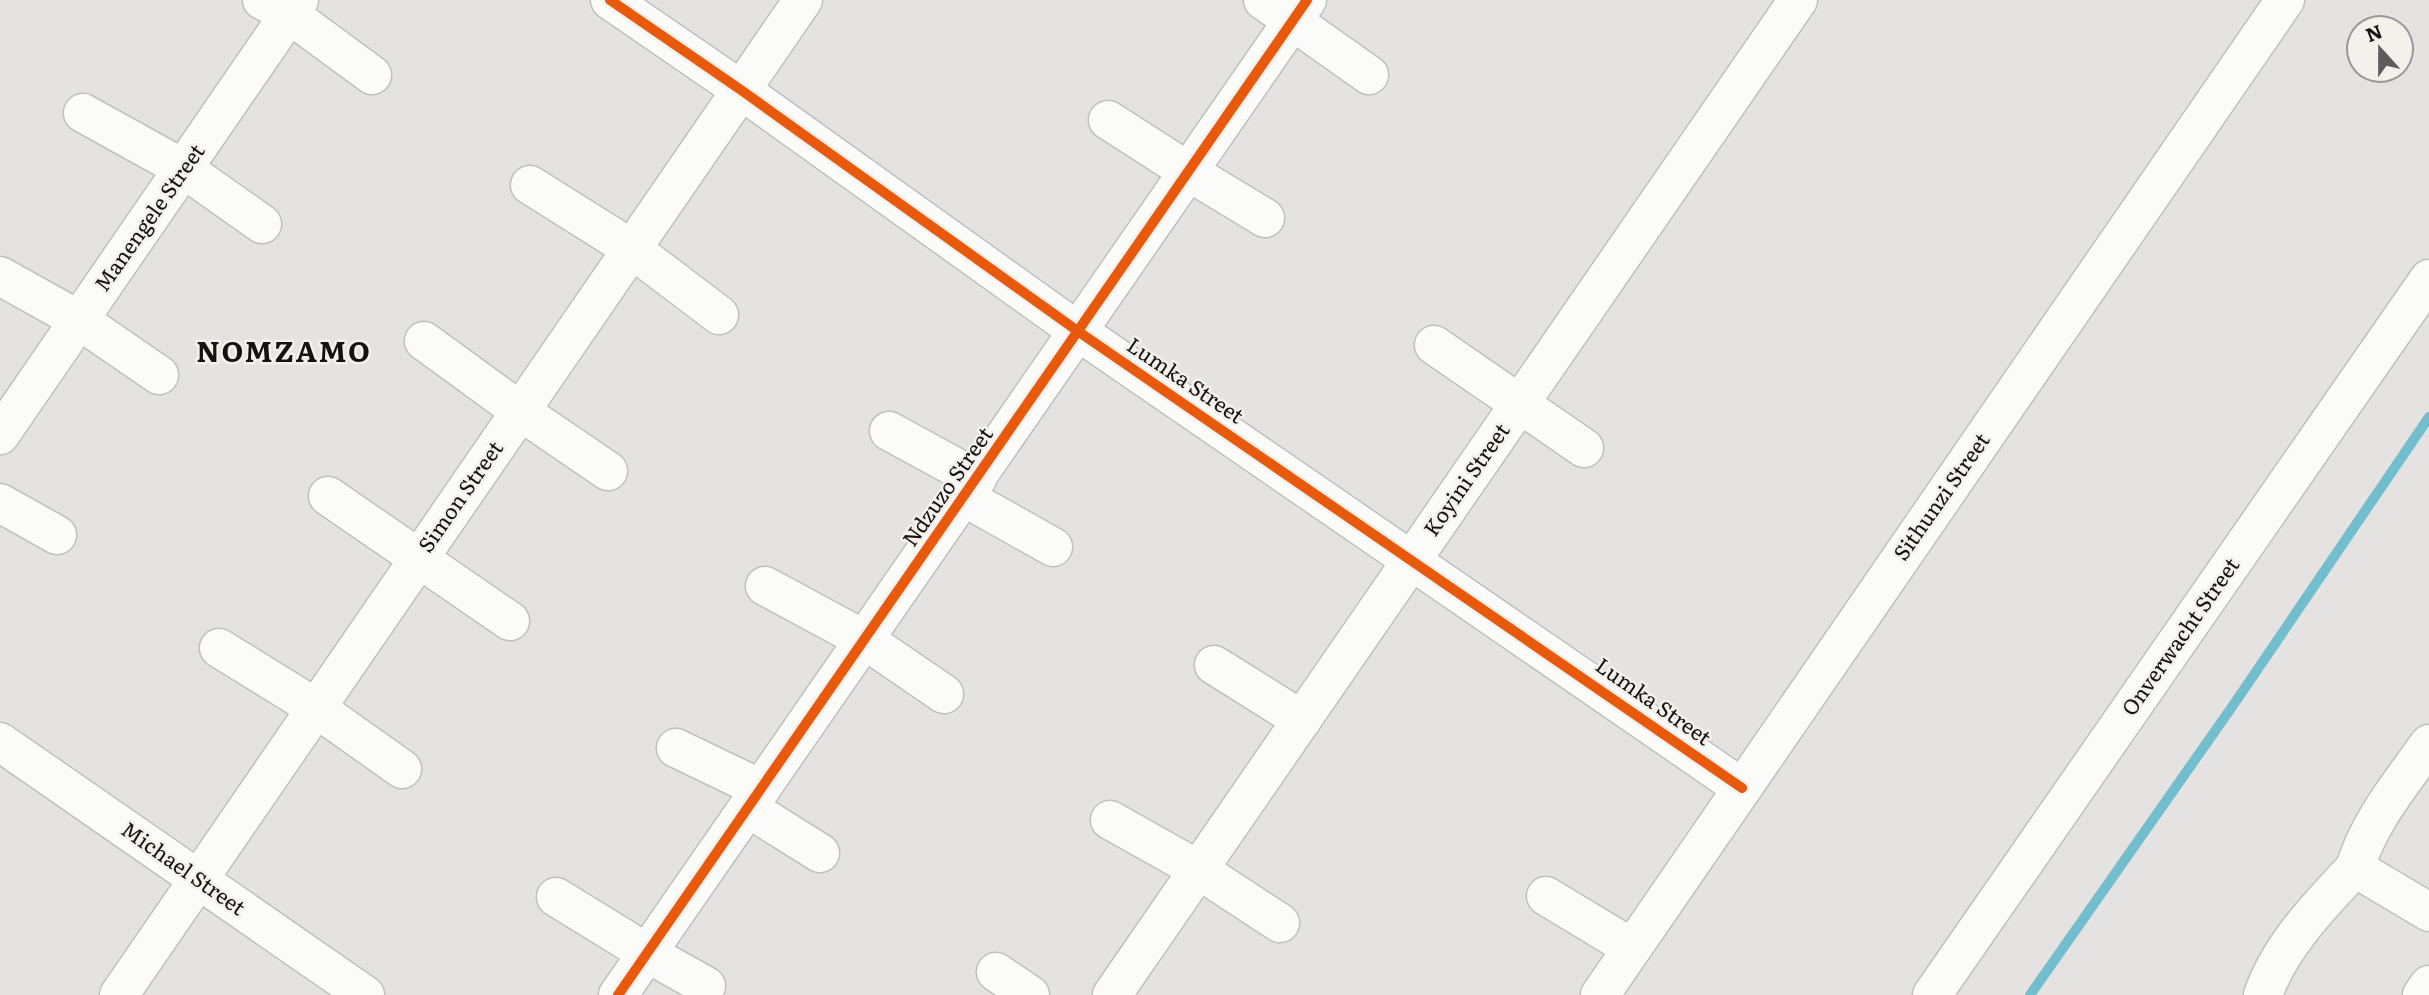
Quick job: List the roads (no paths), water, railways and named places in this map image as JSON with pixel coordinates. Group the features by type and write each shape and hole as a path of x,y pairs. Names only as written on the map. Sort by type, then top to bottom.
{"street":[{"name":"Lumka Street","path":"610,0 741,90 1079,332 1413,559 1742,788"},
{"name":"Simon Street","path":"119,995 803,0"},
{"name":"Koyini Street","path":"1112,995 1798,0"},
{"name":"Sithunzi Street","path":"1600,995 2285,0"},
{"path":"284,5 372,75"},
{"name":"Manengele Street","path":"0,435 184,169 284,5"},
{"path":"1287,7 1369,75"},
{"name":"Ndzuzo Street","path":"618,995 1189,172 1287,7"},
{"path":"83,113 184,169 262,224"},
{"path":"1108,120 1265,218"},
{"path":"530,185 632,249 719,316"},
{"path":"0,276 79,320 159,375"},
{"name":"Onverwacht Street","path":"1932,995 2429,279"},
{"path":"424,341 608,471"},
{"path":"1434,345 1584,448"},
{"path":"889,431 1053,547"},
{"path":"328,496 510,621"},
{"path":"0,503 57,535"},
{"path":"765,586 865,640 944,694"},
{"path":"219,648 316,708 402,769"},
{"path":"1214,665 1302,720"},
{"name":"Michael Street","path":"0,742 365,995"},
{"path":"2263,995 2273,969 2316,909 2355,868 2362,844 2372,825 2429,744"},
{"path":"676,748 755,799 820,853"},
{"path":"1110,820 1199,870 1280,923"},
{"path":"2355,868 2429,912"},
{"path":"1546,896 1632,948"},
{"path":"556,897 706,986"},
{"path":"996,972 1030,995"},
{"path":"2422,995 2429,985"}],"waterway":[{"path":"2030,995 2234,704 2429,417"}],"district":[{"name":"NOMZAMO","path":"284,352"}]}
